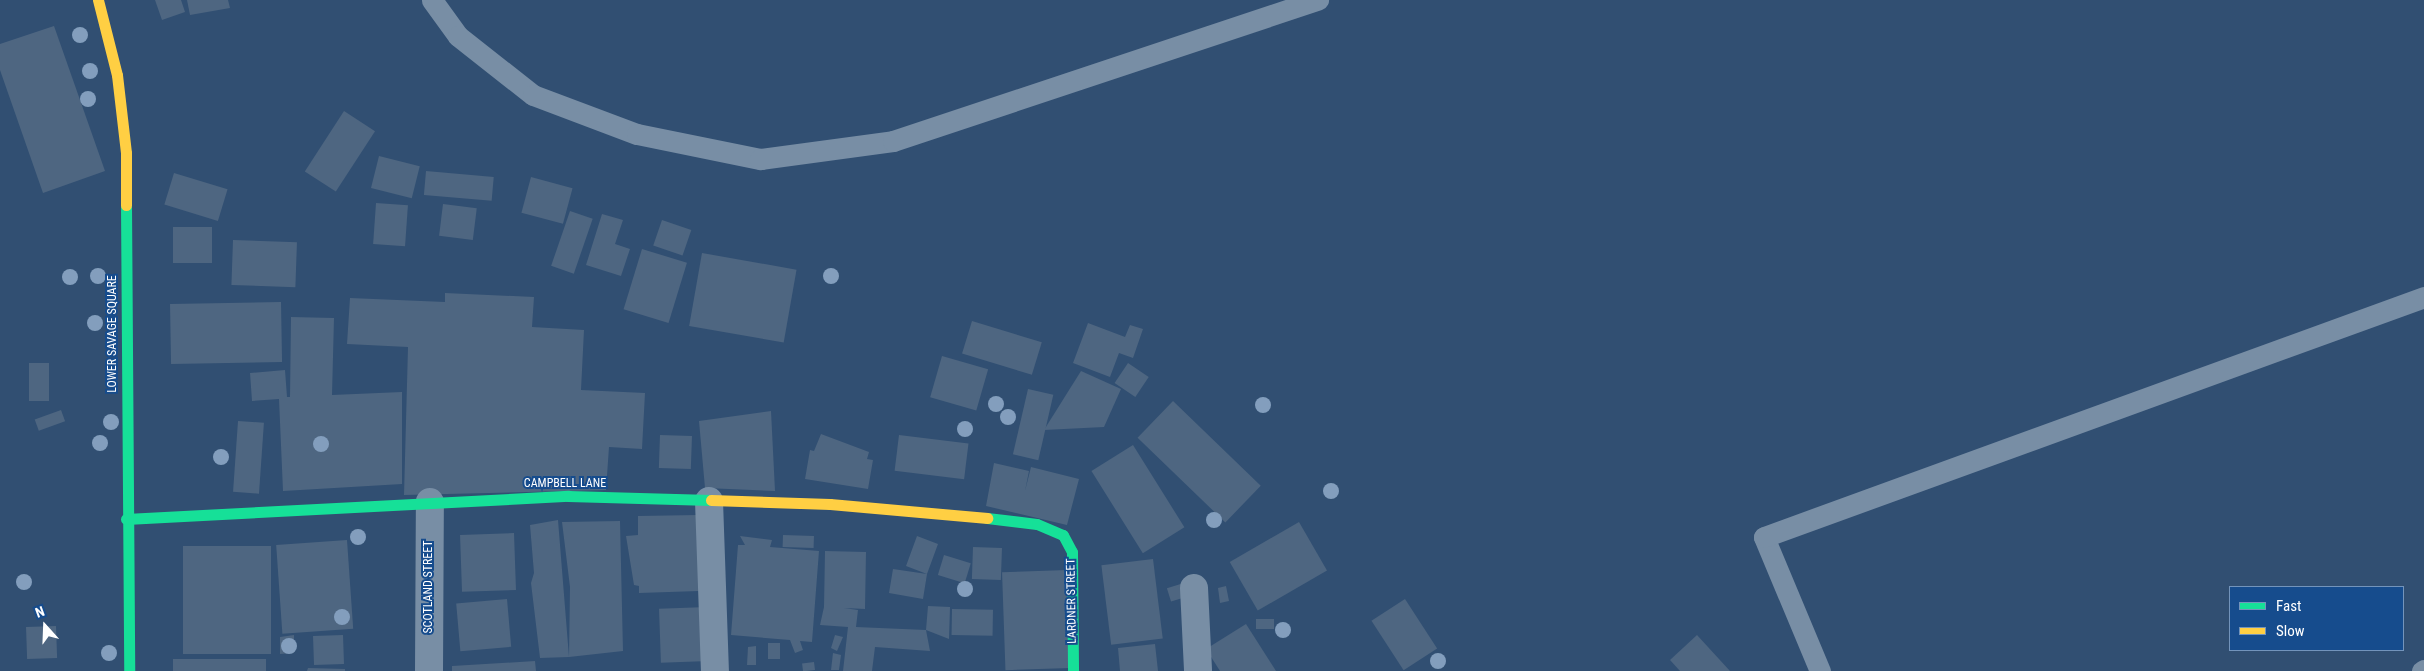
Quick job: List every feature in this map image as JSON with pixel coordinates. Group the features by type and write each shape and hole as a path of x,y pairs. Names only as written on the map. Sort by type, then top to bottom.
{"street":[{"name":"LOWER SAVAGE SQUARE","path":"98,0 117,75 126,153 126,519 129,671"},
{"name":"CAMPBELL LANE","path":"126,519 568,496 830,504 1004,519"},
{"path":"709,501 716,671"},
{"name":"SCOTLAND STREET","path":"429,671 430,502"},
{"name":"LARDNER STREET","path":"1004,519 1036,524 1063,535 1072,552 1073,671"},
{"path":"1194,588 1198,671"}],"lane":[{"path":"432,0 458,36 533,95 637,134 760,160 893,141 1318,0"},
{"path":"1820,671 1764,537 2424,297"}],"building":[{"path":"155,0 181,0 185,12 162,20"},
{"path":"187,0 228,0 230,8 190,15"},
{"path":"54,26 105,171 43,193 0,70 0,44"},
{"path":"344,111 375,131 336,192 305,171"},
{"path":"379,156 420,166 412,198 371,188"},
{"path":"426,171 494,177 492,201 424,195"},
{"path":"174,173 228,189 218,221 164,205"},
{"path":"531,177 573,188 563,224 521,213"},
{"path":"376,203 408,205 405,246 373,244"},
{"path":"443,204 477,208 473,240 439,236"},
{"path":"570,211 593,219 574,274 551,266"},
{"path":"602,214 623,220 615,244 630,249 621,276 586,265"},
{"path":"662,220 691,230 683,256 653,246"},
{"path":"173,227 212,227 212,263 173,263"},
{"path":"233,240 297,242 295,287 231,285"},
{"path":"642,249 687,263 669,323 624,309"},
{"path":"702,253 797,270 784,343 689,326"},
{"path":"445,293 534,297 532,327 584,330 581,390 645,393 642,449 609,447 606,490 404,495 408,347 347,344 350,298 445,302"},
{"path":"281,302 282,362 171,364 170,304"},
{"path":"291,317 334,318 332,395 402,392 402,484 283,491 279,399 252,401 250,373 285,370 287,397 290,397"},
{"path":"972,321 1042,342 1032,375 962,354"},
{"path":"1088,323 1125,337 1130,325 1143,329 1133,358 1119,353 1110,377 1073,363"},
{"path":"942,356 988,369 976,411 930,397"},
{"path":"29,363 49,363 49,401 29,401"},
{"path":"1128,363 1149,377 1135,397 1115,383"},
{"path":"1081,371 1121,389 1104,427 1044,430"},
{"path":"1028,389 1053,395 1038,460 1013,454"},
{"path":"1173,401 1261,486 1225,522 1138,438"},
{"path":"61,410 65,421 39,431 35,420"},
{"path":"771,411 775,491 705,488 699,421"},
{"path":"238,421 264,423 259,494 233,492"},
{"path":"821,434 869,452 867,459 873,460 868,489 805,479 810,450 814,451"},
{"path":"660,435 692,436 691,469 659,468"},
{"path":"899,435 968,444 964,479 895,471"},
{"path":"1133,445 1184,527 1143,553 1091,471"},
{"path":"994,463 1029,471 1025,491 1031,467 1079,479 1067,525 986,506"},
{"path":"698,515 699,591 639,593 639,586 634,585 626,536 638,535 638,516"},
{"path":"558,520 569,657 540,658 531,583 534,573 530,525"},
{"path":"620,521 623,651 569,657 570,587 562,522"},
{"path":"1299,522 1327,570 1258,610 1230,562"},
{"path":"514,533 516,590 462,592 460,535"},
{"path":"783,535 814,536 814,548 783,547"},
{"path":"740,536 772,540 770,547 819,551 812,642 800,641 803,650 795,653 790,640 731,635 738,545 745,545"},
{"path":"917,536 938,544 927,574 906,566"},
{"path":"347,540 353,629 282,634 276,545"},
{"path":"183,546 271,546 271,654 183,654"},
{"path":"973,547 1002,548 1001,580 972,579"},
{"path":"825,551 866,552 865,609 844,608 858,610 856,627 926,630 930,651 875,647 872,671 843,671 848,627 820,625 824,607"},
{"path":"944,555 971,563 965,583 938,575"},
{"path":"1153,559 1163,638 1111,645 1101,565"},
{"path":"893,569 927,574 923,599 889,593"},
{"path":"1067,570 1070,668 1005,670 1002,572"},
{"path":"1187,582 1191,595 1171,602 1167,588"},
{"path":"1226,586 1229,601 1220,603 1218,588"},
{"path":"507,599 511,647 460,651 456,603"},
{"path":"1405,599 1437,648 1404,670 1371,621"},
{"path":"928,606 950,607 949,639 926,630"},
{"path":"707,607 709,661 661,663 659,609"},
{"path":"952,609 993,610 993,636 952,635"},
{"path":"1256,619 1274,619 1274,629 1256,629"},
{"path":"1246,624 1276,671 1220,671 1206,649"},
{"path":"56,626 57,658 27,659 26,627"},
{"path":"294,635 294,653 280,654 280,637"},
{"path":"343,635 344,664 314,665 313,636"},
{"path":"835,635 843,637 837,651 831,648"},
{"path":"1697,635 1730,671 1680,671 1670,660"},
{"path":"768,643 780,643 780,659 768,659"},
{"path":"1155,644 1158,671 1120,671 1118,648"},
{"path":"756,646 756,665 747,665 748,647"},
{"path":"833,653 841,655 839,670 831,670"},
{"path":"173,659 266,659 266,671 173,671"},
{"path":"535,661 536,671 452,671 452,666"},
{"path":"814,662 815,670 803,671 802,663"},
{"path":"308,668 345,669 345,671 307,671"}],"traffic: fast":[{"path":"126,205 129,671"},
{"path":"126,519 568,496 711,500"},
{"path":"987,518 1037,524 1063,535 1072,552 1073,671"}],"traffic: slow":[{"path":"98,0 117,75 126,153 126,205"},
{"path":"711,500 830,504 987,518"}]}
